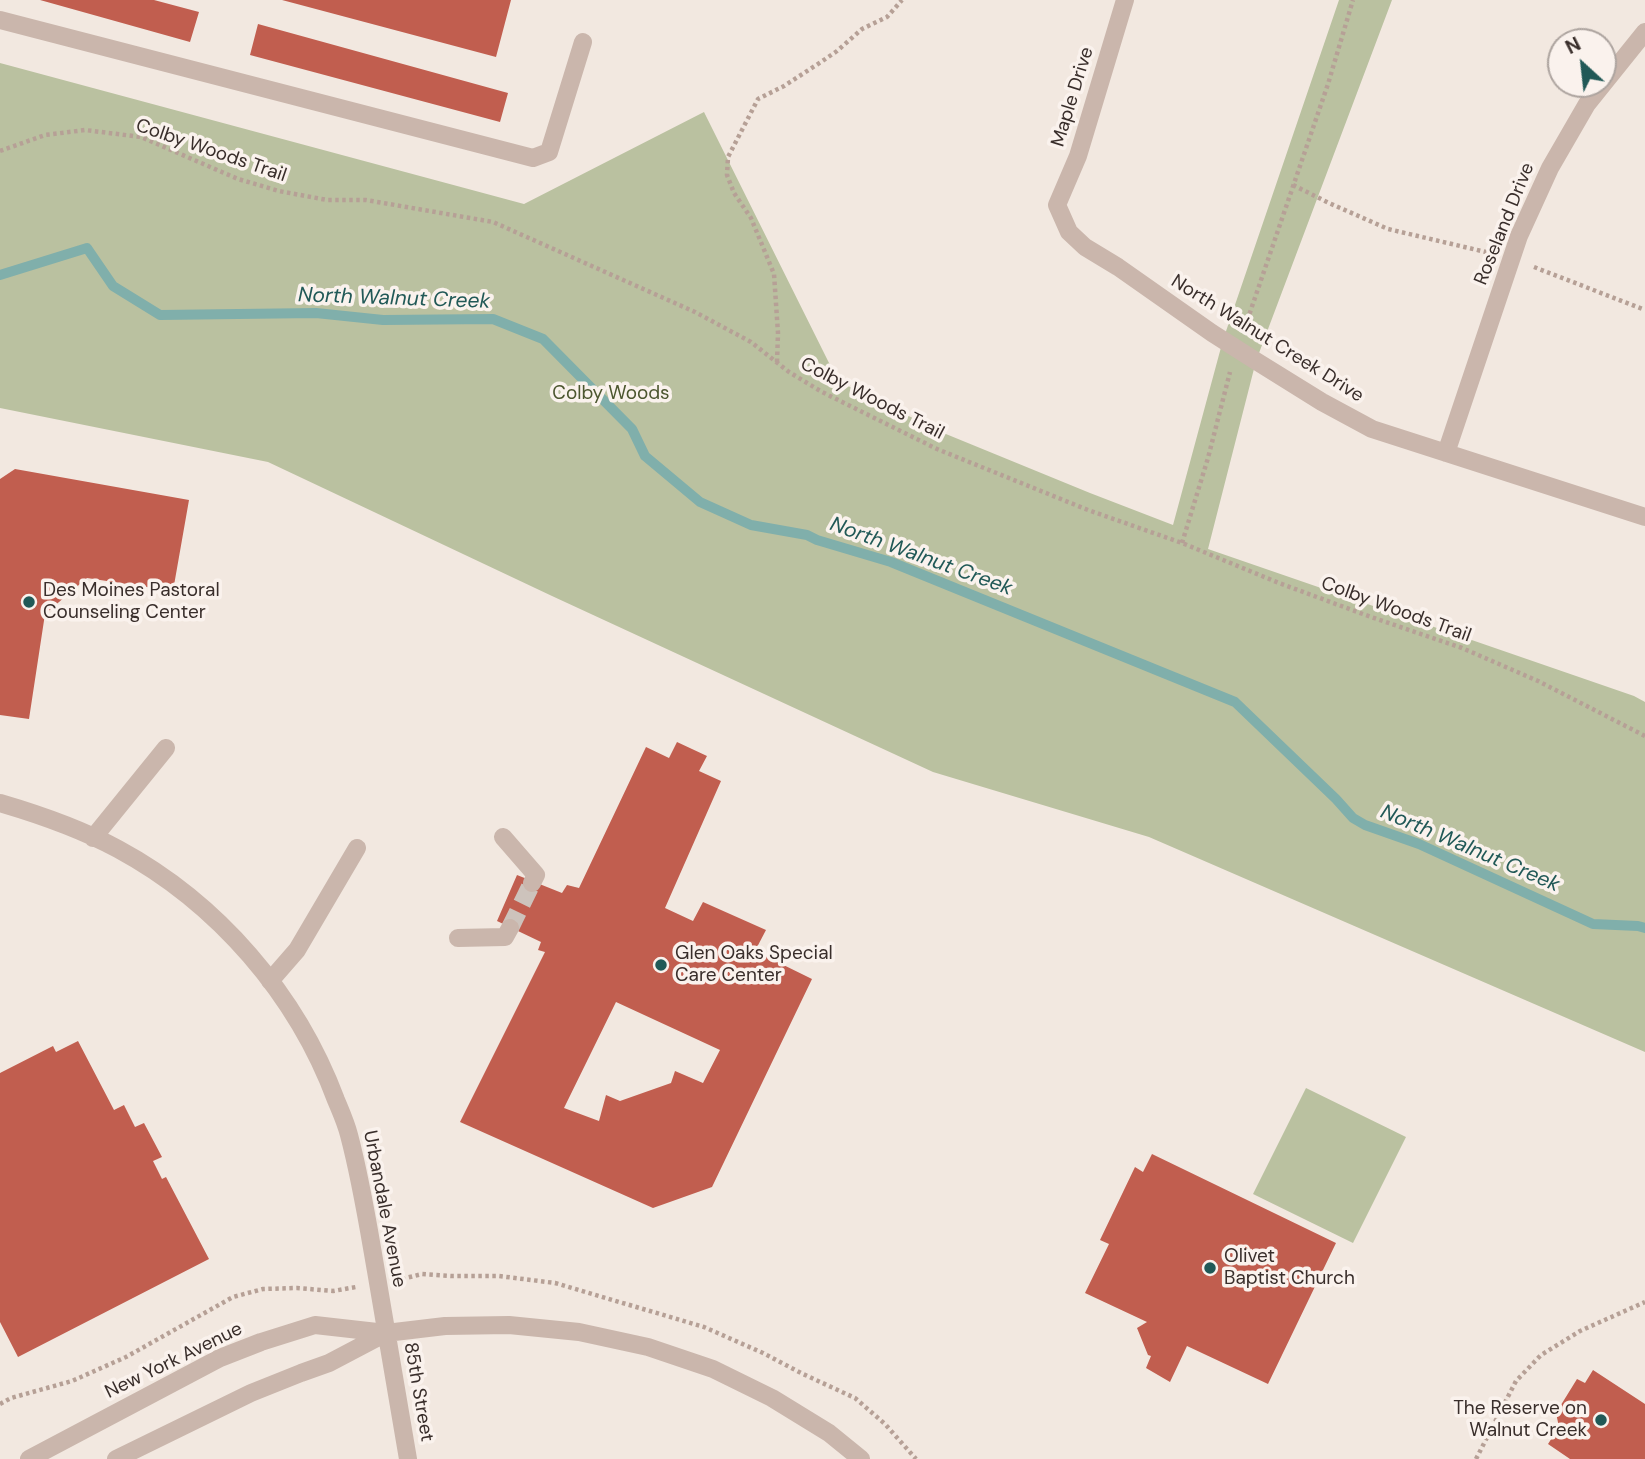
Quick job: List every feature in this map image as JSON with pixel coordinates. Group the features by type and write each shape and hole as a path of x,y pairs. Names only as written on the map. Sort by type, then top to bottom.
{"street":[{"name":"Maple Drive","path":"1057,205 1078,156 1125,0"},
{"path":"0,20 533,158 549,152 583,42"},
{"name":"Roseland Drive","path":"1446,453 1519,236 1550,168 1587,104 1645,32"},
{"name":"North Walnut Creek Drive","path":"1057,205 1069,232 1085,247 1212,333 1322,402 1372,429 1645,517"},
{"path":"93,838 166,748"},
{"name":"Urbandale Avenue","path":"0,803 61,822 119,849 167,880 216,920 262,969 299,1022 322,1065 349,1133 386,1333"},
{"path":"503,837 536,875 532,883"},
{"path":"270,981 297,950 357,848"},
{"path":"458,938 505,937 510,928"},
{"name":"New York Avenue","path":"29,1459 220,1358 315,1325 386,1333 446,1326 509,1325 579,1332 648,1347 713,1370 772,1398 829,1433 861,1459"},
{"name":"New York Avenue","path":"116,1459 251,1393 328,1363 386,1333"},
{"name":"85th Street","path":"386,1333 408,1459"}],"path":[{"path":"777,363 774,274 751,218 730,184 727,175 728,156 758,99 821,62 862,29 887,17 902,0"},
{"path":"1182,543 1231,371 1328,84 1353,0"},
{"name":"Colby Woods Trail","path":"0,151 45,135 85,130 141,137 238,179 279,191 327,200 366,200 493,222 695,312 751,342 821,392 937,449 1279,583 1462,648 1538,681 1645,734"},
{"path":"1293,185 1388,229 1511,259 1645,310"},
{"path":"1476,1459 1516,1381 1541,1355 1580,1331 1645,1302"}],"green space":[{"name":"Colby Woods","path":"1339,0 1392,0 1256,361 1208,549 1645,702 1645,1052 1149,837 933,772 268,462 0,408 0,63 524,204 704,112 838,381 941,432 1173,525 1223,340"},
{"path":"1306,1088 1406,1137 1353,1243 1253,1194"}],"building":[{"path":"40,0 154,0 199,12 190,42"},
{"path":"282,0 511,0 496,57"},
{"path":"258,24 508,93 500,122 250,55"},
{"name":"Des Moines Pastoral Counseling Center","path":"15,469 189,500 173,591 87,578 45,614 29,719 0,715 0,479"},
{"name":"Glen Oaks Special Care Center","path":"677,742 707,756 699,771 721,781 665,908 693,921 703,902 766,930 755,951 812,979 712,1187 653,1208 460,1122 545,952 538,950 541,942 497,921 517,875 562,893 567,885 579,888 646,747 669,758","holes":["616,1002 720,1050 703,1083 675,1071 671,1083 620,1101 606,1095 599,1121 564,1108"]},
{"path":"78,1041 114,1110 124,1105 135,1127 144,1123 162,1157 153,1161 162,1179 166,1177 209,1259 18,1357 0,1322 0,1073 53,1046 56,1052"},
{"name":"Olivet Baptist Church","path":"1152,1154 1336,1243 1268,1384 1187,1346 1170,1382 1146,1368 1151,1356 1148,1355 1137,1328 1147,1322 1085,1293 1109,1244 1100,1240 1135,1167 1143,1172"},
{"name":"The Reserve on Walnut Creek","path":"1593,1370 1645,1404 1645,1459 1570,1459 1548,1444 1559,1427 1556,1413 1577,1379 1585,1383"}],"waterway":[{"name":"North Walnut Creek","path":"0,275 87,248 113,286 160,315 316,313 383,320 493,319 543,339 632,429 645,456 700,502 751,525 807,535 891,562 1235,702 1353,818 1365,825 1419,844 1593,924 1645,928"}],"tunnel":[{"path":"510,928 532,883"}],"place":[{"name":"Des Moines Pastoral Counseling Center","path":"29,602"},
{"name":"Glen Oaks Special Care Center","path":"661,965"},
{"name":"Olivet Baptist Church","path":"1210,1268"},
{"name":"The Reserve on Walnut Creek","path":"1601,1420"}]}
